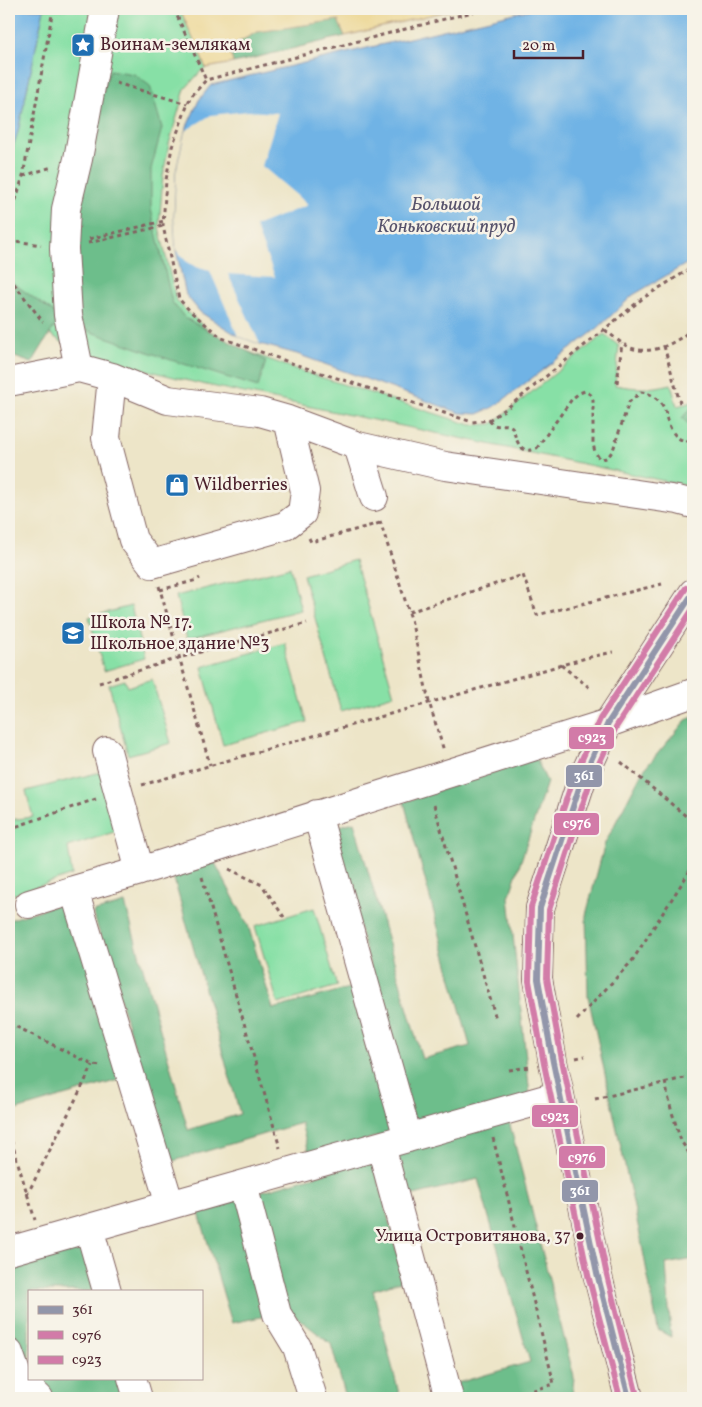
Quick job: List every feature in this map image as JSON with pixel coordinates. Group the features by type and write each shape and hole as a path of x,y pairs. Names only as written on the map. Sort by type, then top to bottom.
{"street":[{"path":"79,368 68,315 64,247 66,209 78,159 105,9"},
{"path":"9,382 79,368 112,377 168,400 260,412 288,420 358,446 445,466 678,500 693,504"},
{"path":"112,377 106,438 132,540 152,564 285,526 302,513 305,491 288,420"},
{"path":"358,446 374,497"},
{"path":"630,1398 597,1273 538,979 540,908 581,782 608,723 693,593"},
{"path":"28,904 140,871 195,852 608,723 693,693"},
{"path":"107,750 140,871"},
{"path":"317,814 408,1138"},
{"path":"74,890 170,1205"},
{"path":"9,1251 560,1095"},
{"path":"381,1146 449,1398"},
{"path":"242,1185 277,1314 296,1347 313,1398"},
{"path":"89,1228 107,1290"},
{"path":"9,1353 18,1378 39,1398"},
{"path":"133,1380 138,1398"}],"path":[{"path":"9,215 24,176 53,9"},
{"path":"174,9 206,80"},
{"path":"484,9 206,80 190,98 172,147 166,180 163,224 179,299 191,312 222,338 297,365 472,422 489,420 507,408 643,298 693,267"},
{"path":"93,76 188,104"},
{"path":"9,240 64,247 163,224"},
{"path":"605,330 622,343 641,350 664,346 684,336 693,328"},
{"path":"617,383 622,343"},
{"path":"664,346 680,404"},
{"path":"489,420 495,426 505,424 512,427 520,446 525,450 531,451 537,448 572,399 585,391 591,395 593,400 594,452 599,458 604,459 609,457 613,450 629,402 641,392 649,393 659,401 665,410 667,422 677,438 686,442 693,440"},
{"path":"374,497 420,655 429,702 439,776 496,1019"},
{"path":"302,513 311,542 381,523"},
{"path":"152,564 210,766"},
{"path":"409,612 523,575 537,615 662,584"},
{"path":"99,683 179,658 307,623"},
{"path":"9,829 117,792 429,702 613,652"},
{"path":"561,665 590,688"},
{"path":"621,762 693,822"},
{"path":"195,852 287,1172"},
{"path":"577,1020 632,962 693,866"},
{"path":"228,869 262,885 284,917"},
{"path":"9,1023 93,1065 129,1070"},
{"path":"27,1195 93,1065"},
{"path":"595,1099 693,1076"},
{"path":"665,1082 680,1141 693,1159"},
{"path":"488,1116 554,1384 507,1398"},
{"path":"9,1133 42,1242"}],"green space":[{"path":"44,9 180,9 206,68 185,89 169,144 163,176 159,227 176,300 188,313 222,342 295,369 471,425 492,424 604,334 619,346 615,385 643,388 671,384 677,406 693,402 693,487 197,383 77,352 9,307 9,159 18,132"},
{"path":"338,20 345,36 233,63 229,48 257,32"},
{"path":"110,70 134,74 150,86 162,128 151,169 151,209 172,302 185,318 266,361 258,387 171,360 77,327 71,211 90,132"},
{"path":"9,280 60,317 32,363 9,355"},
{"path":"693,408 693,429 682,418"},
{"path":"355,560 394,695 341,711 303,575"},
{"path":"290,567 301,610 187,639 176,596"},
{"path":"131,606 144,659 104,671 89,617"},
{"path":"285,643 307,722 223,745 202,667"},
{"path":"152,679 171,743 128,755 109,685 125,680 128,687"},
{"path":"693,717 693,1259 666,1264 671,1337 658,1330 640,1235 588,996 586,915 605,843 642,772 686,720"},
{"path":"536,758 547,782 509,897 530,1096 415,1128 332,828 354,822 422,1059 470,1046 404,802"},
{"path":"101,772 117,831 68,847 72,875 9,896 9,820 33,817 26,791"},
{"path":"214,861 248,925 273,1009 356,986 396,1131 310,1156 301,1123 170,1162 93,912 125,903 188,1130 240,1114 172,872"},
{"path":"69,901 122,1079 9,1112 9,920"},
{"path":"314,908 337,986 278,1004 255,926"},
{"path":"509,1121 574,1377 572,1398 458,1398 454,1384 530,1362 478,1179 406,1197 393,1153"},
{"path":"373,1159 404,1280 373,1290 400,1398 346,1398 331,1344 289,1311 232,1323 198,1210"},
{"path":"82,1243 97,1290 28,1290 28,1380 125,1380 130,1398 57,1398 9,1384 9,1264"}],"sand":[{"path":"180,9 455,9 345,36 338,20 257,32 229,47 233,63 206,68"}],"water":[{"path":"9,9 44,9 18,132 9,159"},
{"name":"Большой Коньковский пруд","path":"532,9 693,9 693,260 633,295 598,328 494,407 478,414 460,413 297,354 238,336 200,312 186,295 176,250 174,218 176,172 185,131 199,100 211,85"}],"pier":[{"path":"248,111 278,113 262,166 308,205 255,226 275,277 228,274 260,344 238,336 210,271 196,267 186,261 176,250 174,218 176,172 185,131 211,115"}],"transit line":[{"name":"с923","path":"620,1398 588,1275 544,1064 529,981 531,907 573,779 600,719 686,588"},
{"name":"361","path":"629,1398 597,1273 553,1062 538,979 540,908 581,782 608,723 693,593"},
{"name":"с976","path":"637,1396 606,1271 547,978 549,910 589,785 616,727 693,609"}],"place":[{"name":"Воинам-землякам","path":"83,45"},
{"name":"Wildberries","path":"177,485"},
{"name":"Школа № 17. Школьное здание №3","path":"73,633"},
{"name":"Улица Островитянова, 37","path":"580,1236"}]}
